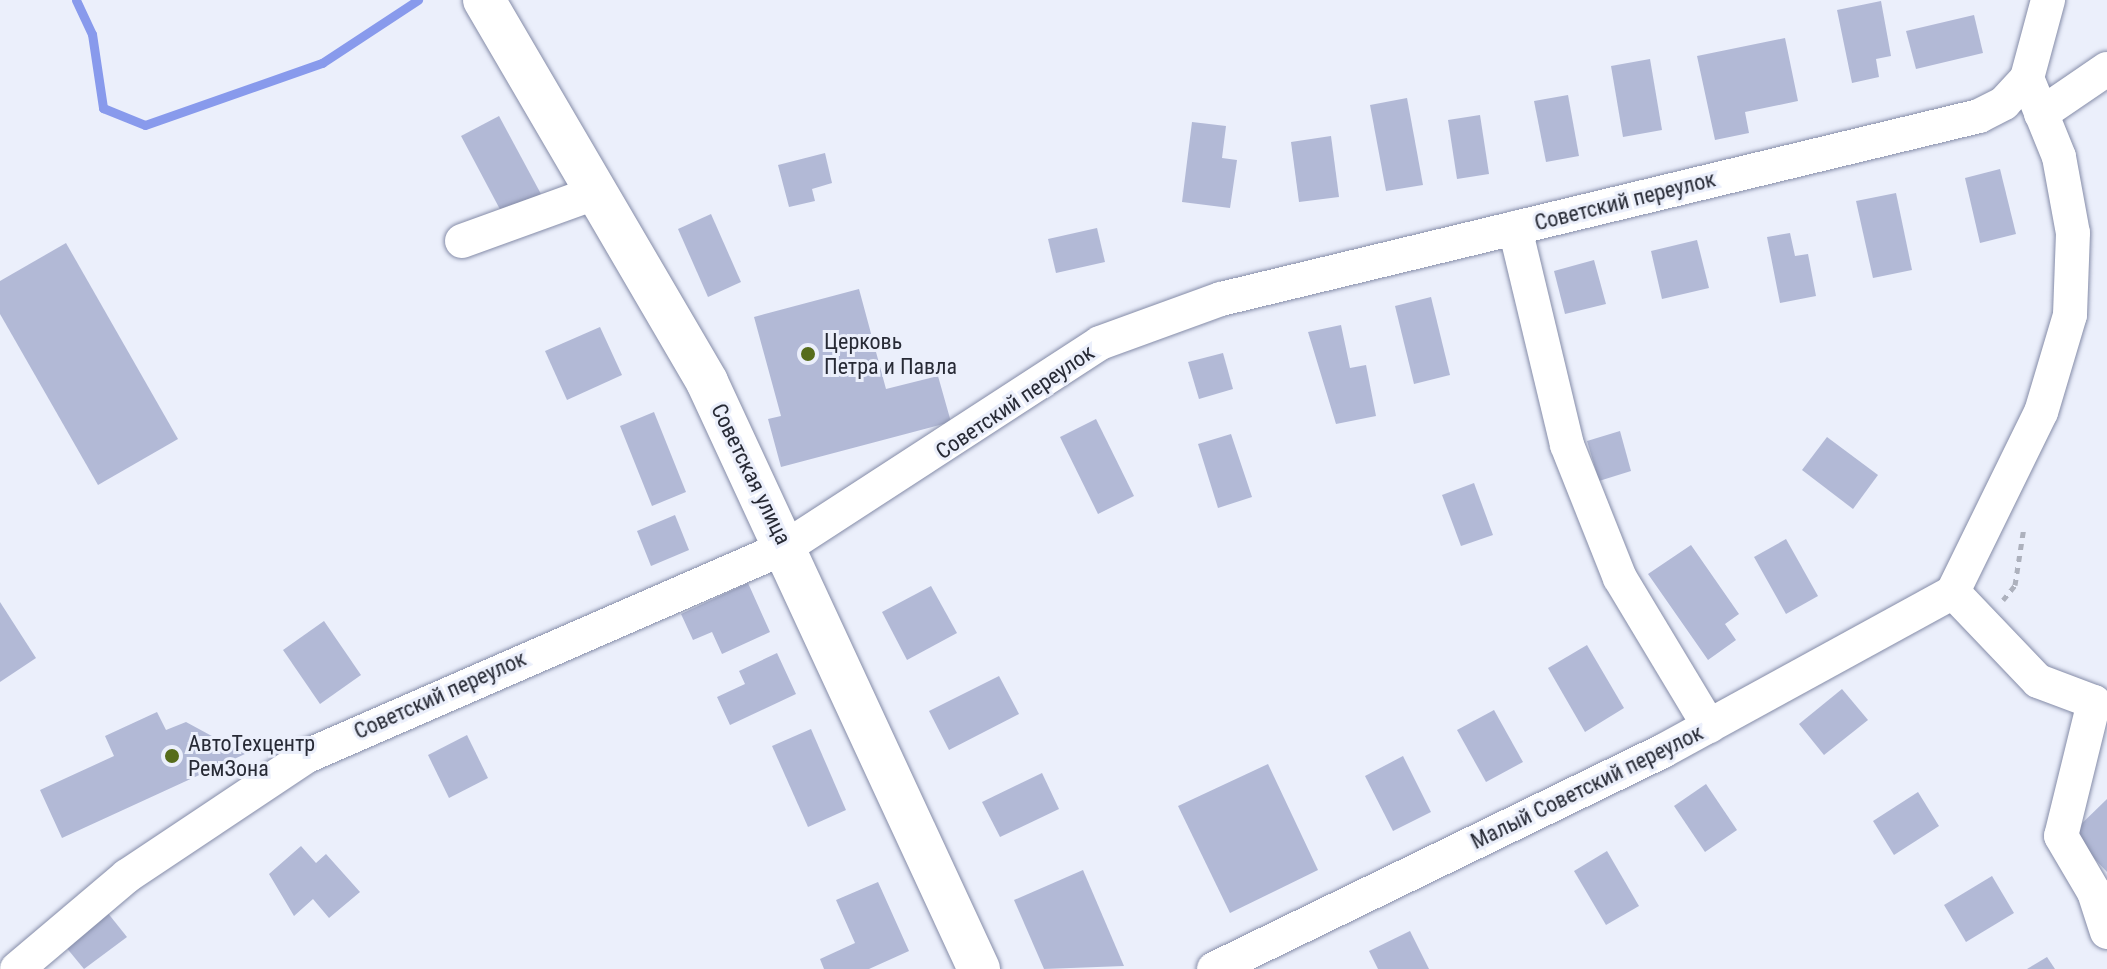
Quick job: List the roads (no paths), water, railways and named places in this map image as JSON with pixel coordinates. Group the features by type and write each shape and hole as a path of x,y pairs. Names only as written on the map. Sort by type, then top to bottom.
{"main road":[{"name":"Советская улица","path":"484,0 707,382 979,969"}],"street":[{"path":"2048,0 2027,78 2041,114 2073,233 2070,315 2041,412 1953,592 2038,681 2094,702 2061,836 2094,892 2107,932"},
{"path":"2041,114 2107,69"},
{"name":"Советский переулок","path":"17,969 127,876 307,756 786,547 937,456 1100,343 1153,318 1979,116 2027,78"},
{"path":"462,241 597,192"},
{"path":"1515,228 1567,445 1620,578 1709,726"},
{"name":"Малый Советский переулок","path":"1214,969 1709,726 1953,592"}],"waterway":[{"path":"76,0 92,34 103,108 145,125 322,63 418,0"}],"place":[{"name":"Церковь Петра и Павла","path":"808,354"},
{"name":"АвтоТехцентр РемЗона","path":"172,756"}]}
